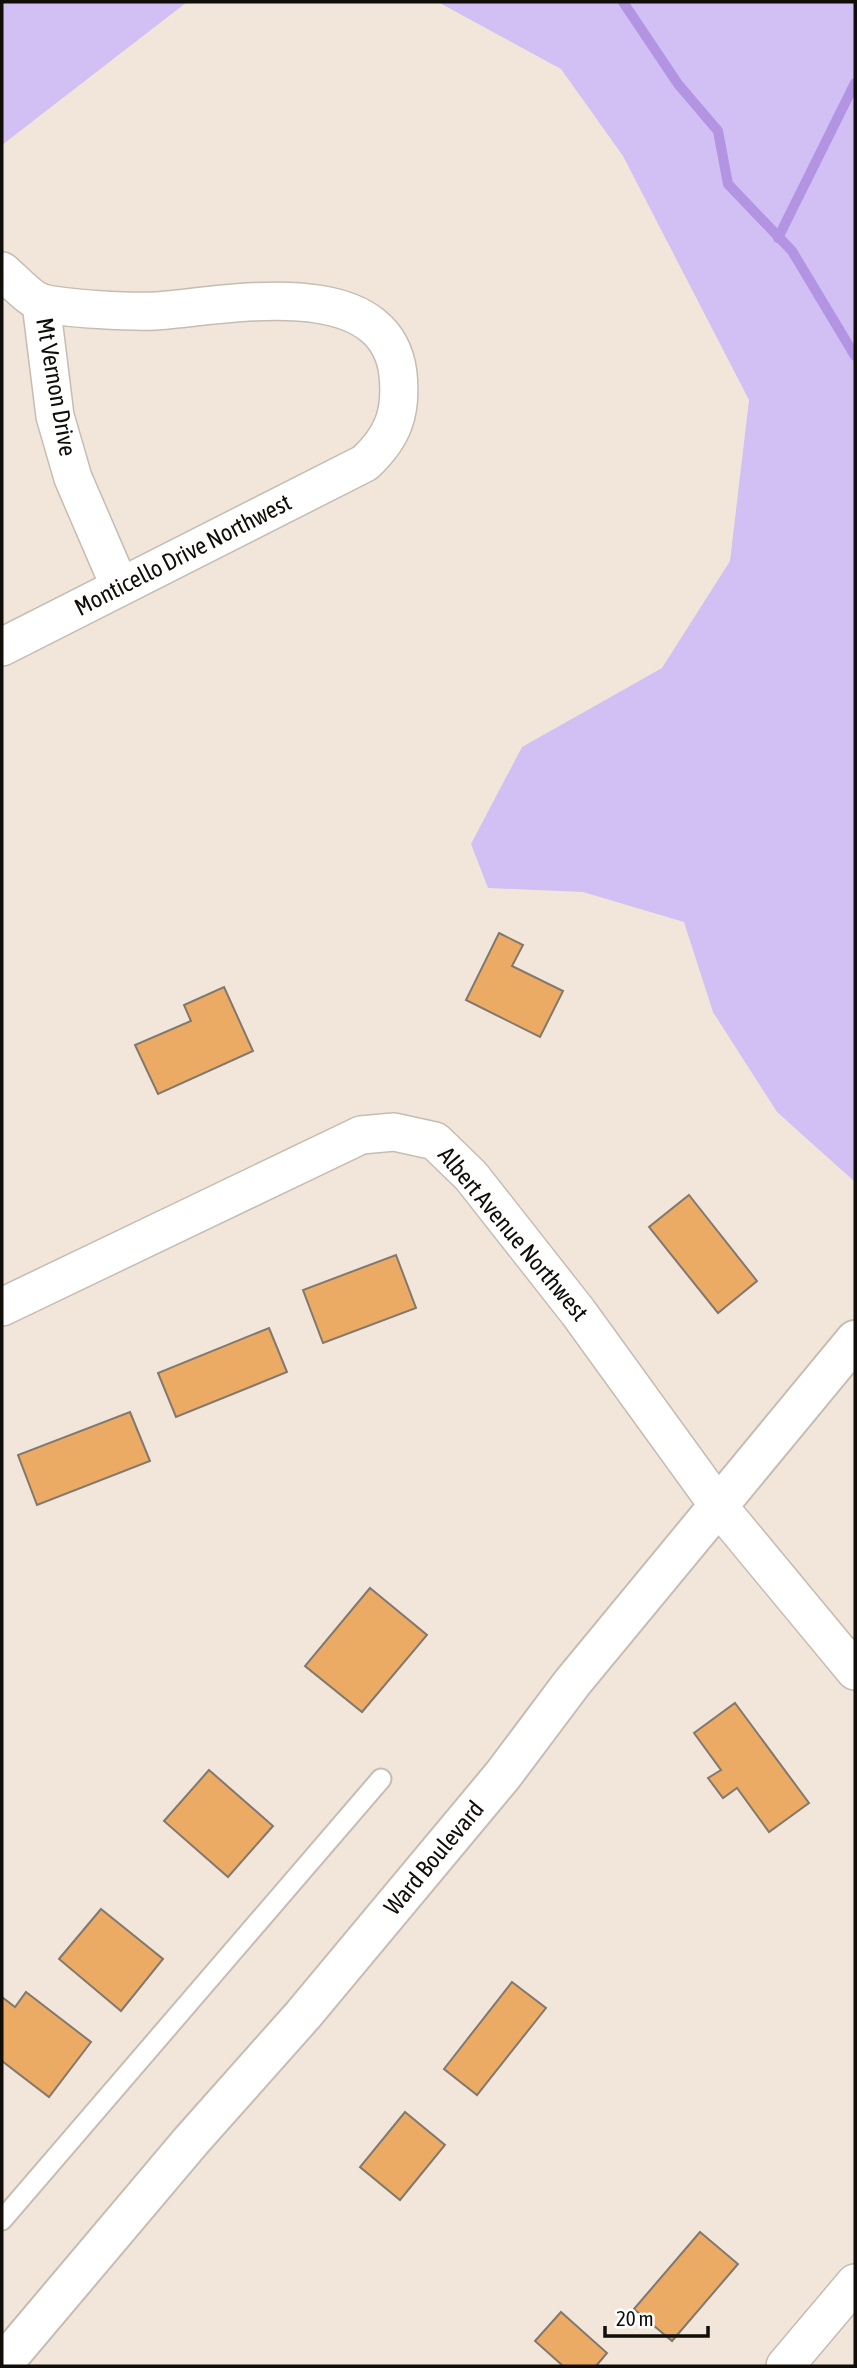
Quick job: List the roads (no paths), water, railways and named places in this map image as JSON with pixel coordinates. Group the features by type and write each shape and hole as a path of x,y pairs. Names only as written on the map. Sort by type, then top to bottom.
{"main road":[{"name":"Ward Boulevard","path":"2,2365 191,2141 303,2015 503,1775 572,1683 720,1508 855,1340"}],"street":[{"path":"2,271 41,303"},
{"name":"Monticello Drive Northwest","path":"2,647 365,463 391,435 401,398 396,358 385,335 354,312 329,304 257,302 150,311 41,303"},
{"name":"Mt Vernon Drive","path":"41,303 55,416 73,478 120,587"},
{"name":"Albert Avenue Northwest","path":"2,1307 361,1135 394,1132 435,1141 471,1176 579,1312 720,1508 855,1671"},
{"path":"785,2366 855,2283"}],"lane":[{"path":"2,2220 381,1779"}],"waterway":[{"path":"623,2 678,84 718,131 728,184 792,251 855,356"},
{"path":"778,238 855,83"}]}
